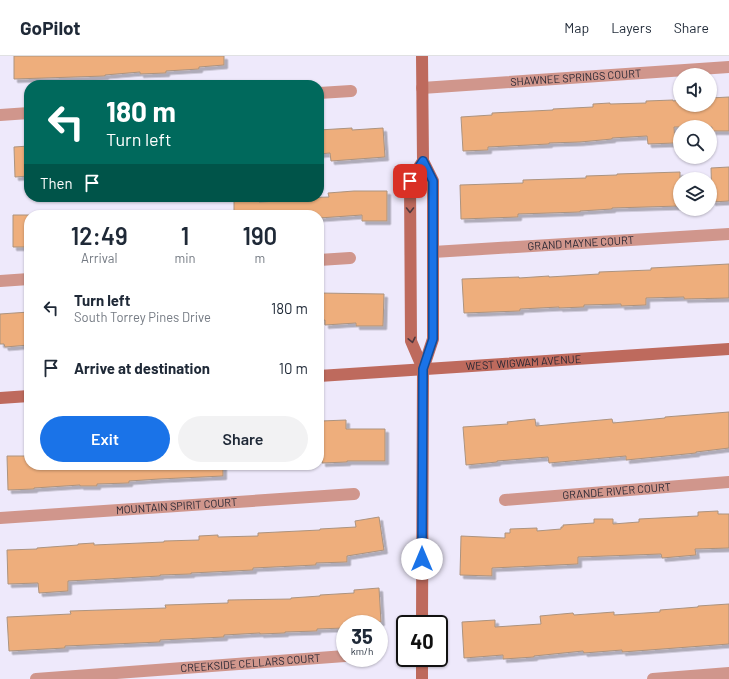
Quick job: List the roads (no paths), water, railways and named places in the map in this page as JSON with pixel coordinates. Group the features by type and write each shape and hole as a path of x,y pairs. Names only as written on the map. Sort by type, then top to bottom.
{"street":[{"path":"422,56 423,161 433,181 433,339 423,369 422,615"},
{"name":"SHAWNEE SPRINGS COURT","path":"422,88 729,67"},
{"path":"324,93 351,91"},
{"path":"0,115 24,113"},
{"path":"423,161 410,181 410,341 423,369"},
{"name":"GRAND MAYNE COURT","path":"433,252 729,234"},
{"path":"324,260 350,258"},
{"path":"0,281 24,279"},
{"name":"WEST WIGWAM AVENUE","path":"324,376 729,349"},
{"path":"0,398 24,396"},
{"name":"GRANDE RIVER COURT","path":"505,500 729,482"},
{"name":"MOUNTAIN SPIRIT COURT","path":"0,518 354,494"},
{"name":"CREEKSIDE CELLARS COURT","path":"36,679 336,657"},
{"path":"422,667 422,679"},
{"path":"652,679 729,673"}]}
